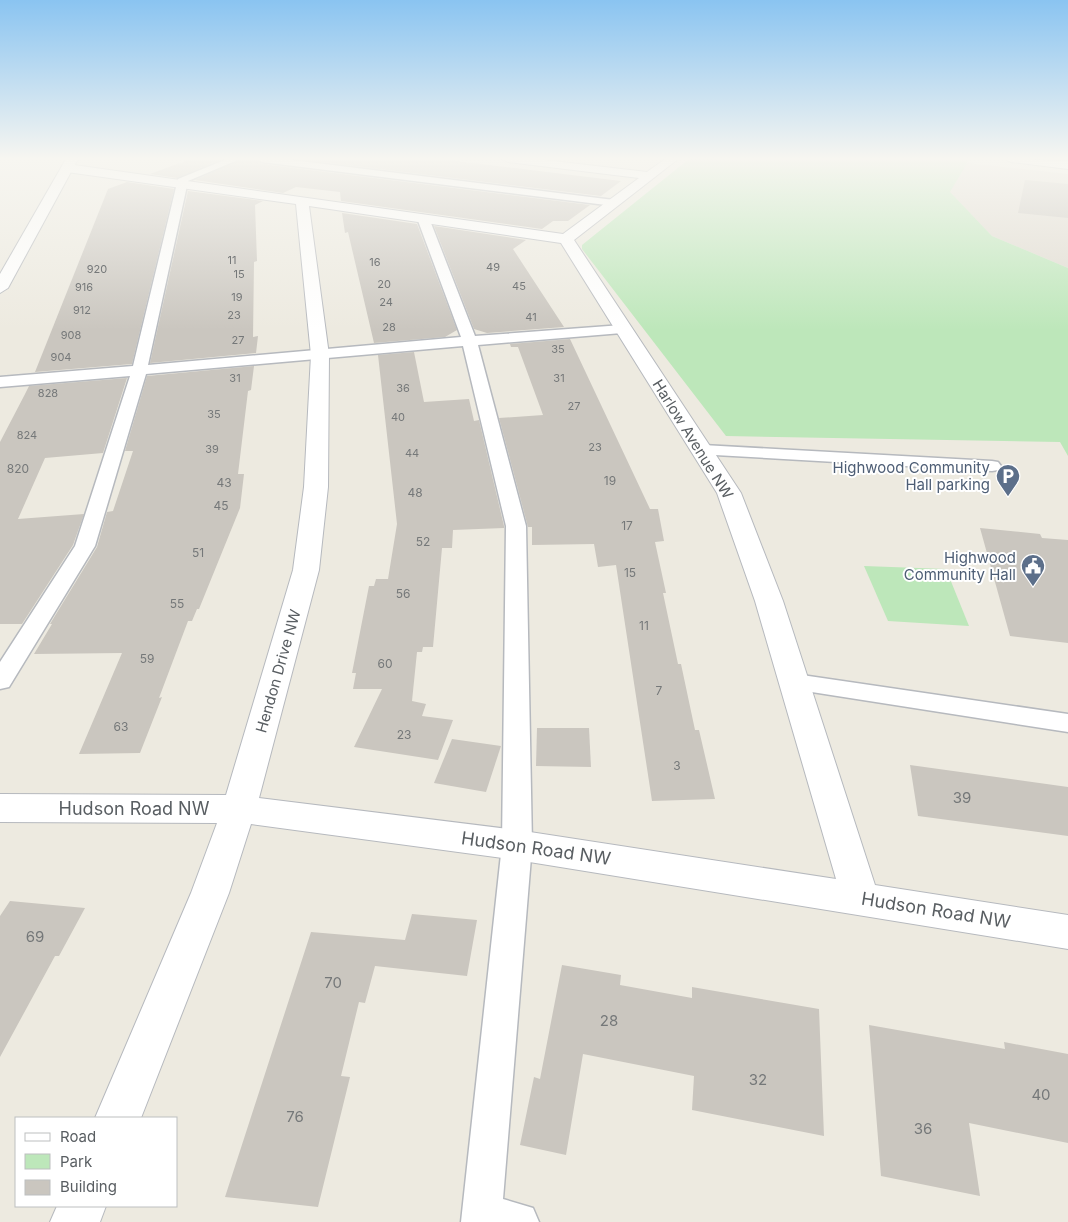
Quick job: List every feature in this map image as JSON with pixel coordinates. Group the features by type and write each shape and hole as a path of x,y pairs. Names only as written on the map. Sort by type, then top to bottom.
{"street":[{"path":"0,288 40,216"},
{"name":"Hendon Drive NW","path":"118,1117 210,894 239,809 306,570 316,487 320,355 304,216"},
{"path":"409,216 566,239 597,216"},
{"name":"Harlow Avenue NW","path":"566,239 729,493 769,601 860,898"},
{"name":"Hudson Road NW","path":"0,808 239,809 517,845 1068,932"},
{"path":"75,1222 82,1207"}],"lane":[{"path":"0,681 85,546 139,372 174,216"},
{"path":"423,218 470,342 516,526 517,845 494,1219"},
{"path":"0,382 139,372 320,355 338,351 622,329"},
{"path":"703,450 992,466"},
{"path":"795,682 1068,723"}],"shaded area":[{"path":"972,216 1068,216 1068,268 992,236"}],"green space":[{"path":"618,216 973,216 992,236 1068,268 1068,456 1060,442 726,436 582,249 582,245"},
{"path":"864,566 946,569 969,626 888,621"}],"building":[{"path":"97,216 168,216 132,364 35,372"},
{"path":"182,216 255,216 257,261 254,262 253,337 258,336 256,353 150,363"},
{"path":"342,216 363,216 417,224 457,330 445,337 374,343 348,232 345,233"},
{"path":"449,216 575,216 568,221 553,221 542,229"},
{"path":"1048,216 1068,216 1068,218"},
{"path":"434,226 526,240 513,249 564,327 487,333 474,329"},
{"path":"570,339 650,509 658,509 664,541 655,542 666,593 663,593 678,664 681,664 695,730 699,730 715,799 652,801 616,565 598,567 594,544 532,545 532,527 528,527 499,418 543,415 518,347 511,347 510,344"},
{"path":"414,352 424,402 469,399 474,421 479,420 504,526 504,528 453,530 452,548 442,548 433,647 423,647 422,652 417,652 412,701 426,704 422,716 453,720 438,760 354,747 382,689 353,689 356,673 352,673 369,586 374,586 376,579 388,579 397,524 378,355"},
{"path":"254,366 251,390 248,391 238,474 244,474 240,508 199,609 197,609 192,621 188,621 159,698 162,697 140,753 79,754 122,653 34,654 97,547 107,512 113,511 133,451 125,451 147,376"},
{"path":"127,378 103,453 45,458 18,519 84,514 73,545 22,624 0,624 0,442 29,386"},
{"name":"Highwood Community Hall","path":"980,528 1040,534 1042,538 1068,540 1068,643 1010,636"},
{"path":"537,728 589,728 591,767 536,766"},
{"path":"452,739 501,746 486,792 434,783"},
{"path":"910,765 1068,787 1068,836 918,816"},
{"path":"10,901 85,908 59,956 55,956 0,1057 0,916"},
{"path":"412,914 477,920 467,976 375,966 365,1003 359,1002 341,1076 350,1077 318,1207 225,1197 311,932 405,940"},
{"path":"562,965 621,975 620,985 692,998 692,987 819,1009 824,1136 692,1110 694,1076 583,1054 566,1155 520,1145 534,1077 540,1079"},
{"path":"869,1025 1005,1049 1004,1042 1068,1054 1068,1143 969,1123 980,1196 881,1176"}],"place":[{"name":"Highwood Community Hall parking","path":"1008,497"},
{"name":"Highwood Community Hall","path":"1033,587"}]}
